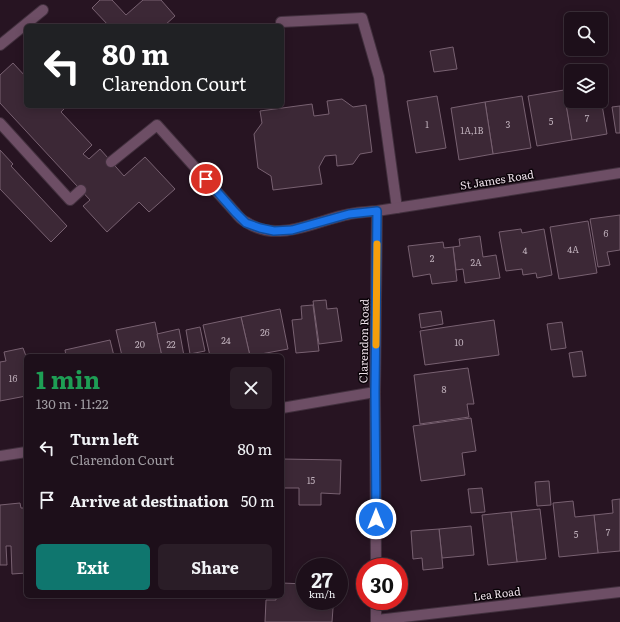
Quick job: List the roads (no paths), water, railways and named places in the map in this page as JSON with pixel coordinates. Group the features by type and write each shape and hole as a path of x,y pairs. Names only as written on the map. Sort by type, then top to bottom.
{"street":[{"path":"26,24 43,10"},
{"path":"281,22 362,18 379,78 397,208"},
{"path":"0,45 24,25"},
{"path":"0,123 70,200 81,190"},
{"name":"St James Road","path":"111,162 157,125 246,223 274,231 292,230 349,214 397,208 620,173"},
{"name":"Clarendon Road","path":"376,558 375,392 377,211"},
{"path":"284,408 375,392"},
{"path":"0,456 24,452"},
{"name":"Lea Road","path":"376,621 620,592"},
{"path":"376,610 376,621"}]}
